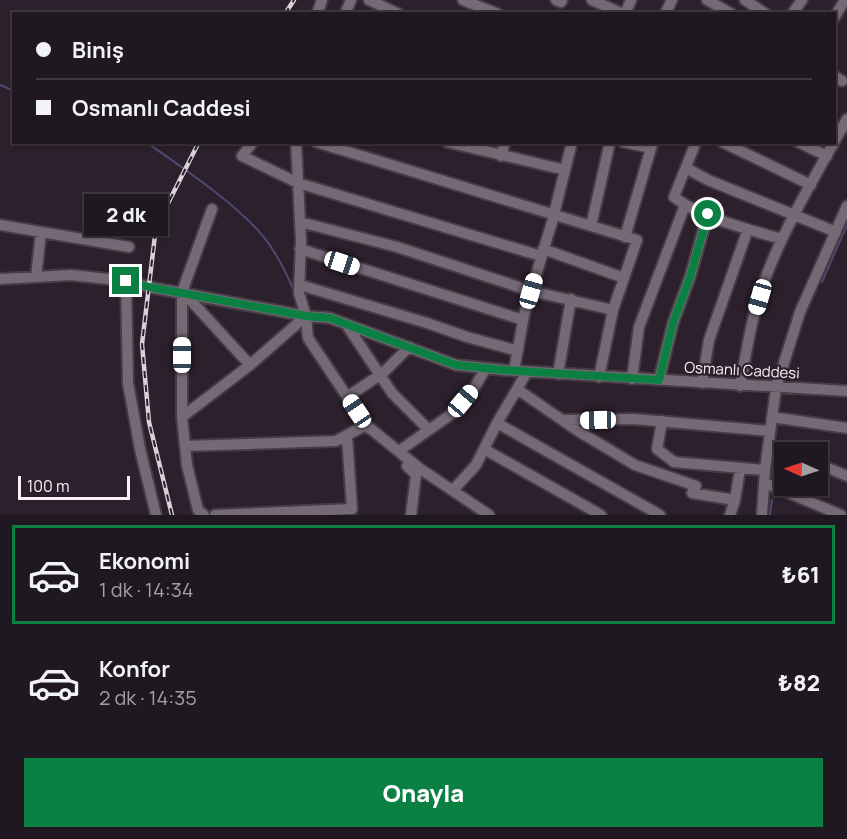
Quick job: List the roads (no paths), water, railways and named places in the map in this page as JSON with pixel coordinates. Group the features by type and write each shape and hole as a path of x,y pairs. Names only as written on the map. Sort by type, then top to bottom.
{"street":[{"path":"369,0 395,12"},
{"path":"464,0 493,12"},
{"path":"556,0 561,2 562,0"},
{"path":"592,0 619,12"},
{"path":"707,0 728,12"},
{"path":"745,0 763,12"},
{"path":"836,14 844,0"},
{"path":"836,139 847,119"},
{"path":"251,144 242,156 298,183 624,278"},
{"path":"296,144 300,222 299,293 306,316 308,338 366,425 416,475 411,515"},
{"path":"322,144 364,159 637,240 613,310 599,376"},
{"path":"501,156 505,144"},
{"path":"514,371 523,320 572,144"},
{"path":"591,226 610,144"},
{"path":"695,144 674,197 685,205 748,230 782,239"},
{"path":"726,144 811,185"},
{"path":"802,144 827,156"},
{"path":"740,386 749,336 766,277 782,239 833,144"},
{"path":"466,145 501,156 565,170"},
{"path":"625,237 652,145"},
{"path":"686,168 717,184 836,232"},
{"path":"632,379 639,327 685,205"},
{"path":"762,515 765,470 776,388 800,312 847,206"},
{"path":"204,515 198,510 184,446 182,292 212,209"},
{"path":"659,380 673,323 690,277 708,214"},
{"path":"300,222 397,247 531,291 613,310"},
{"path":"0,225 129,247"},
{"path":"702,383 709,340 748,230"},
{"path":"36,277 41,232"},
{"path":"300,249 523,320"},
{"name":"Osmanlı Caddesi","path":"0,279 71,275 126,281 306,316 330,318 456,365 632,379 847,391"},
{"path":"126,281 128,383 140,449 156,515"},
{"path":"300,285 518,351"},
{"path":"182,292 250,364"},
{"path":"558,374 571,300"},
{"path":"182,417 250,364 306,316"},
{"path":"346,324 392,393 429,430"},
{"path":"347,397 380,375 409,347"},
{"path":"399,451 453,413 473,390 486,368"},
{"path":"453,490 476,465 527,372"},
{"path":"517,389 635,465 696,486 692,493 735,500"},
{"path":"772,417 847,428"},
{"path":"562,420 634,419 770,431"},
{"path":"662,421 657,449 674,462 765,470"},
{"path":"497,423 660,515"},
{"path":"184,446 336,441 366,425"},
{"path":"366,425 489,515"},
{"path":"215,515 352,509 347,436"},
{"path":"768,446 774,448"},
{"path":"484,449 600,515"},
{"path":"828,468 847,476"},
{"path":"730,515 740,469"},
{"path":"765,483 841,515"}],"waterway":[{"path":"0,85 12,90"},
{"path":"149,144 207,186 251,223 273,249 295,293"},
{"path":"822,282 847,225"},
{"path":"770,515 772,500"}],"railway":[{"path":"286,12 294,0"},
{"path":"172,515 149,422 142,344 156,227 198,144"}]}
